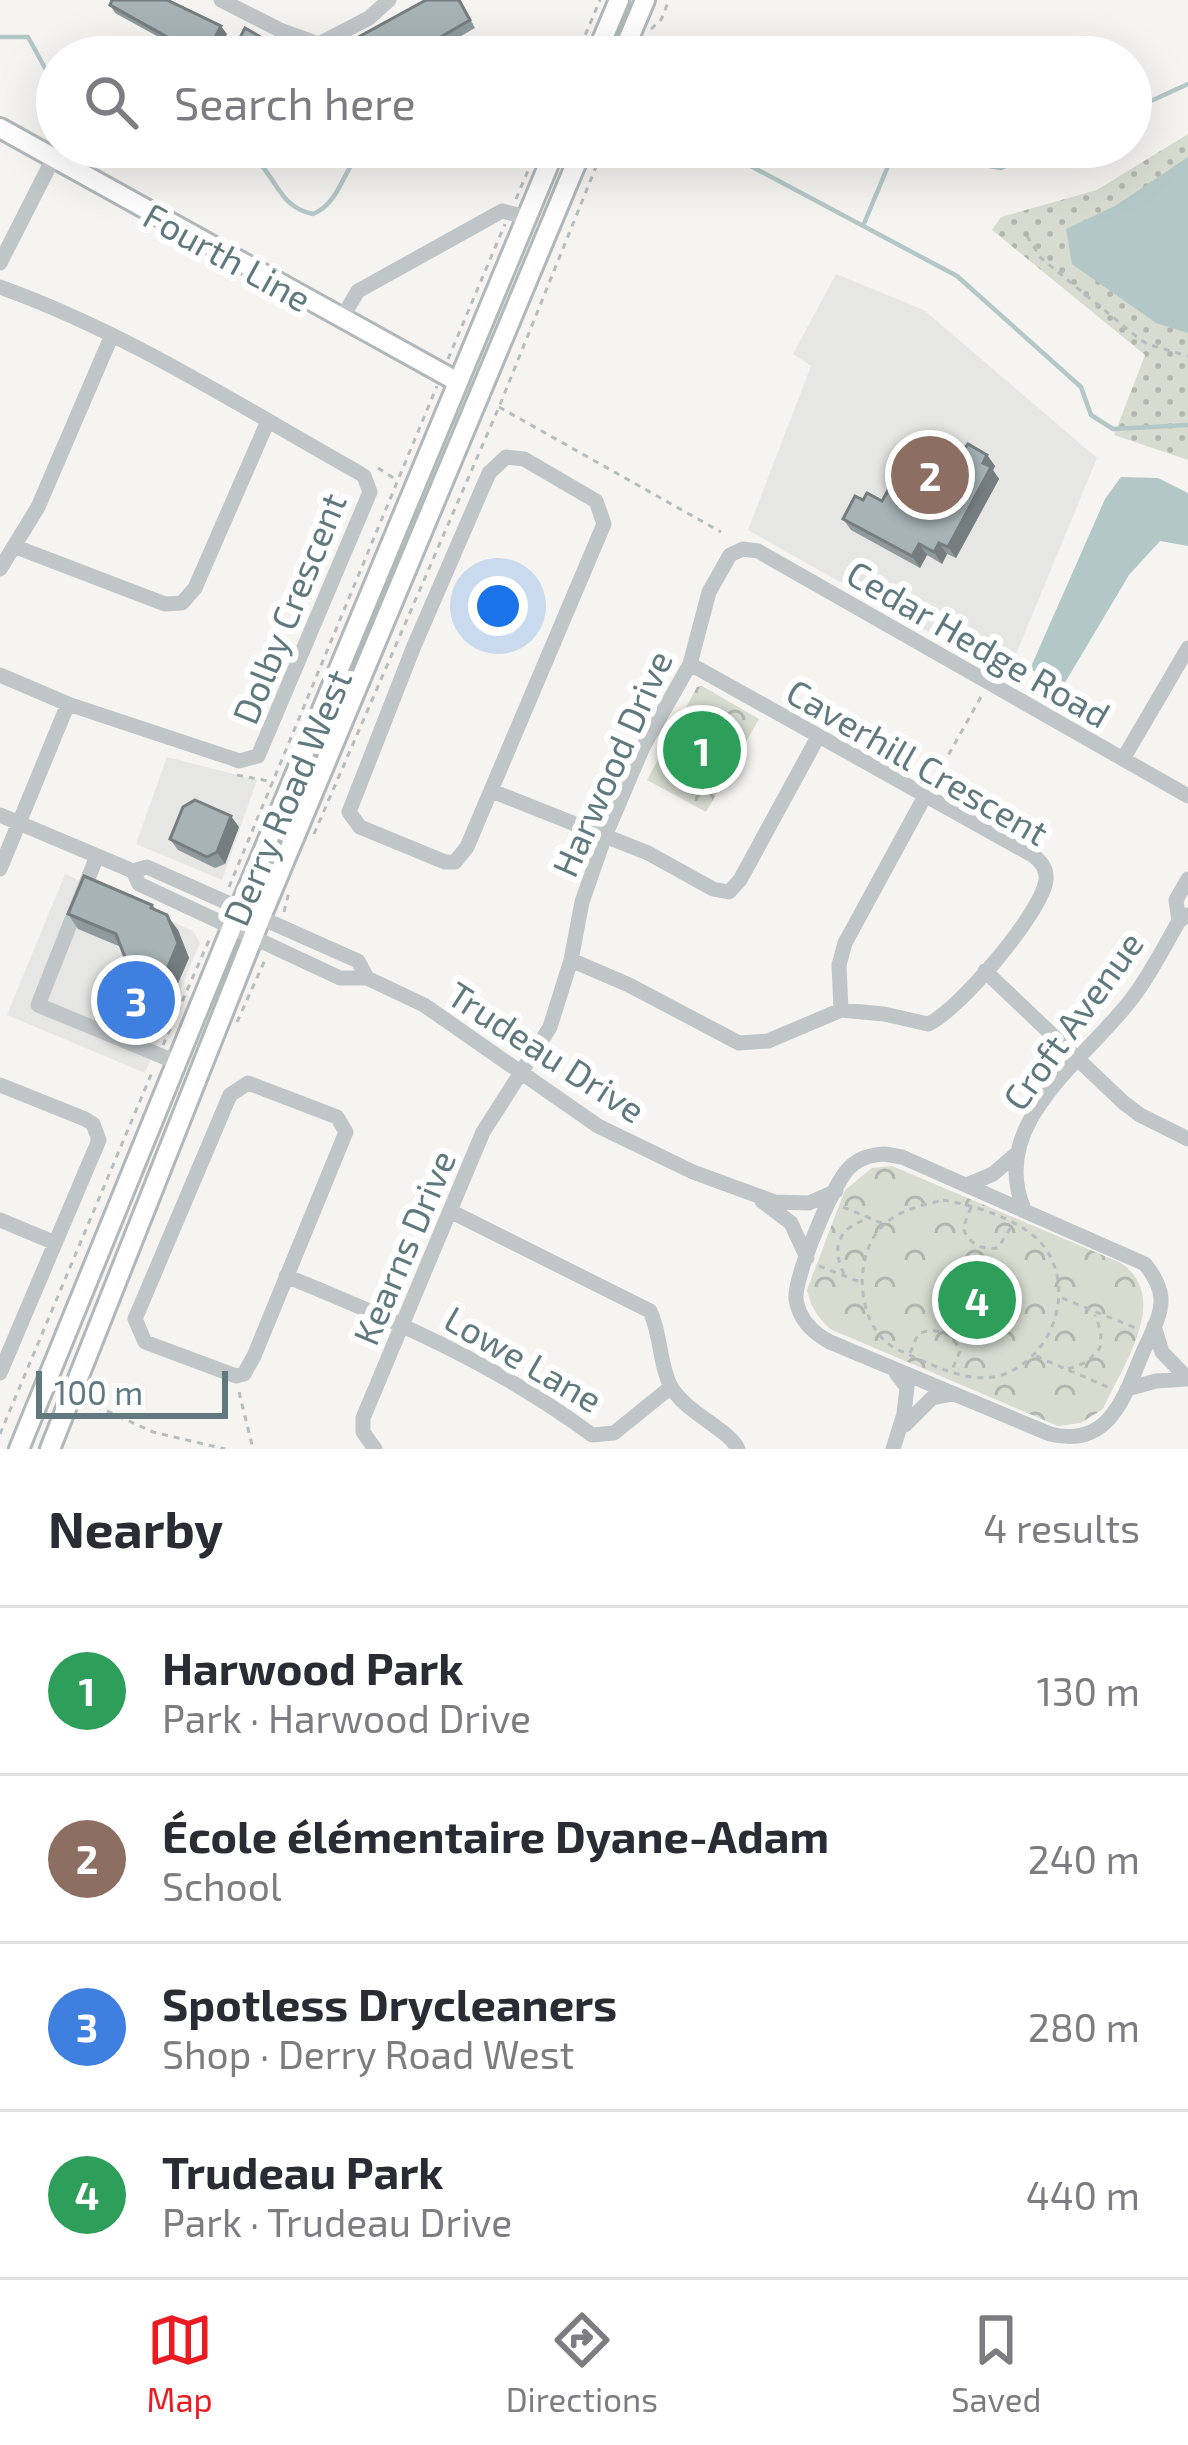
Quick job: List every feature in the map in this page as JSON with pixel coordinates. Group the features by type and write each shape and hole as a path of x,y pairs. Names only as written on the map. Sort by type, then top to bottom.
{"main road":[{"path":"604,36 619,0"},
{"path":"630,36 645,0"},
{"name":"Fourth Line","path":"0,128 36,149"},
{"name":"Fourth Line","path":"69,168 458,382"},
{"name":"Derry Road West","path":"20,1449 48,1387 168,1058 223,930 239,907 458,382 518,215 544,168"},
{"name":"Derry Road West","path":"50,1449 253,938 574,168"}],"street":[{"path":"220,0 295,36"},
{"path":"334,36 369,18 389,0"},
{"path":"0,262 48,168"},
{"path":"341,318 358,291 502,211 518,215"},
{"name":"Dolby Crescent","path":"0,287 112,334 361,474 370,491 258,756 239,761 68,704 0,675"},
{"path":"0,569 38,507 112,334"},
{"path":"16,547 165,604 182,603 195,588 268,421"},
{"path":"515,457 596,501 604,524 492,790 467,847 455,862 359,827 350,817 351,803 414,646 489,473 499,460 515,457"},
{"name":"Harwood Drive","path":"521,1071 550,1027 604,836 643,747 690,664 710,592 727,558 739,550"},
{"name":"Cedar Hedge Road","path":"739,550 758,551 1188,796"},
{"path":"1124,759 1188,648"},
{"name":"Caverhill Crescent","path":"690,664 1034,856 1046,874 1040,897 1022,926 941,1017 928,1024 842,1010"},
{"path":"0,869 68,704"},
{"path":"492,790 648,853 713,889 729,892 740,880 818,735"},
{"path":"571,960 739,1042 768,1041 842,1010 838,965 845,943 926,796"},
{"name":"Trudeau Drive","path":"0,815 133,871 147,867 262,917 358,961 367,978"},
{"path":"97,856 38,1005 168,1058"},
{"name":"Trudeau Drive","path":"133,871 140,884 223,930 253,938 340,978 367,978 424,1005 598,1126 762,1200 791,1223 812,1261"},
{"name":"Croft Avenue","path":"967,1185 994,1174 1015,1155 1038,1109 1078,1056 1135,995 1184,918 1176,900 1188,879"},
{"path":"985,971 1139,1115 1188,1139"},
{"name":"Kearns Drive","path":"375,1449 363,1432 364,1418 484,1132 521,1071"},
{"path":"248,1083 337,1117 345,1126 344,1139 286,1276 244,1374 227,1374 145,1342 136,1326 135,1318 230,1095 248,1083"},
{"path":"0,1085 86,1119 98,1132 97,1150 1,1365"},
{"path":"884,1154 967,1185 1145,1264 1160,1293 1154,1326 1120,1389 1107,1425 1090,1437 1070,1440 954,1394 820,1336 804,1322 796,1293 850,1167 865,1157 884,1154"},
{"name":"Croft Avenue","path":"1015,1155 1015,1188 1024,1209"},
{"name":"Trudeau Drive","path":"762,1200 809,1203 836,1191"},
{"path":"450,1211 650,1311 671,1387 707,1424 735,1441 738,1449"},
{"path":"0,1220 53,1242"},
{"path":"286,1276 403,1324"},
{"name":"Lowe Lane","path":"403,1324 510,1378 592,1435 614,1432 671,1387"},
{"path":"1154,1326 1162,1352 1187,1379"},
{"path":"890,1367 907,1388 892,1449"},
{"path":"1120,1389 1187,1379"},
{"path":"899,1432 932,1398 954,1394"}],"path":[{"path":"585,36 600,0"},
{"path":"647,33 661,20 669,0"},
{"path":"447,361 518,215 532,168"},
{"path":"310,842 499,407 596,168"},
{"path":"1028,236 1041,258 1147,344 1188,356"},
{"path":"229,887 437,384"},
{"path":"499,407 721,532"},
{"path":"361,474 373,466 398,480"},
{"path":"926,796 989,683"},
{"path":"284,906 292,884"},
{"path":"0,1434 223,930"},
{"path":"943,1200 972,1205 1034,1235 1055,1267 1060,1297 1049,1339 997,1378 960,1378 886,1342 863,1298 862,1267 877,1232 905,1210 943,1200"},
{"path":"972,1205 963,1228 979,1246 998,1248 1012,1225"},
{"path":"836,1218 841,1206 886,1225"},
{"path":"845,1276 837,1257 838,1240 849,1226 870,1218"},
{"path":"812,1261 863,1282"},
{"path":"1060,1297 1137,1328 1132,1342"},
{"path":"1066,1370 1088,1362 1100,1348 1101,1332 1093,1310"},
{"path":"910,1354 919,1334 944,1333 960,1351 951,1372"},
{"path":"1033,1355 1120,1389"},
{"path":"239,1392 253,1449"},
{"path":"74,1397 153,1432 224,1449"}],"shaded area":[{"path":"1188,157 1188,333 1156,323 1072,264 1066,229 1115,206"},
{"path":"836,274 924,310 1097,458 1007,676 748,530 811,366 793,354"},
{"path":"1121,477 1158,478 1188,493 1188,546 1160,541 1129,575 1063,686 1030,669 1105,499"},
{"path":"167,757 257,780 222,880 136,844"},
{"path":"65,874 193,931 200,943 145,1073 7,1015"}],"green space":[{"path":"1188,134 1188,460 1114,435 1145,355 992,230 1001,217 1097,190 1133,168 1152,168 1152,156"},
{"path":"697,687 759,719 706,812 647,780"},
{"path":"892,1166 1121,1263 1136,1278 1143,1313 1138,1333 1103,1409 1081,1423 1058,1426 830,1329 822,1320 807,1290 845,1190 872,1168"}],"building":[{"path":"112,0 167,0 221,26 216,36 165,36 110,5"},
{"path":"426,0 459,0 470,20 442,36 360,36"},
{"path":"951,440 987,455 983,463 991,467 948,547 939,543 934,552 919,544 912,556 843,519 855,496 863,500 867,493 882,501 906,459 933,474"},
{"path":"195,800 231,816 217,852 207,857 170,839 183,807"},
{"path":"84,876 167,915 178,943 151,1007 114,992 126,960 116,934 68,914"}],"waterway":[{"path":"0,37 28,37 36,52"},
{"path":"1152,100 1188,84"},
{"path":"264,168 289,202 313,214 332,199 350,168"},
{"path":"754,168 957,276 1081,387 1091,415 1113,429 1188,425"},
{"path":"863,226 887,168"}],"place":[{"name":"École élémentaire Dyane-Adam","path":"930,475"},
{"name":"Harwood Park","path":"702,750"},
{"name":"Spotless Drycleaners","path":"136,1000"},
{"name":"Trudeau Park","path":"977,1300"}]}
